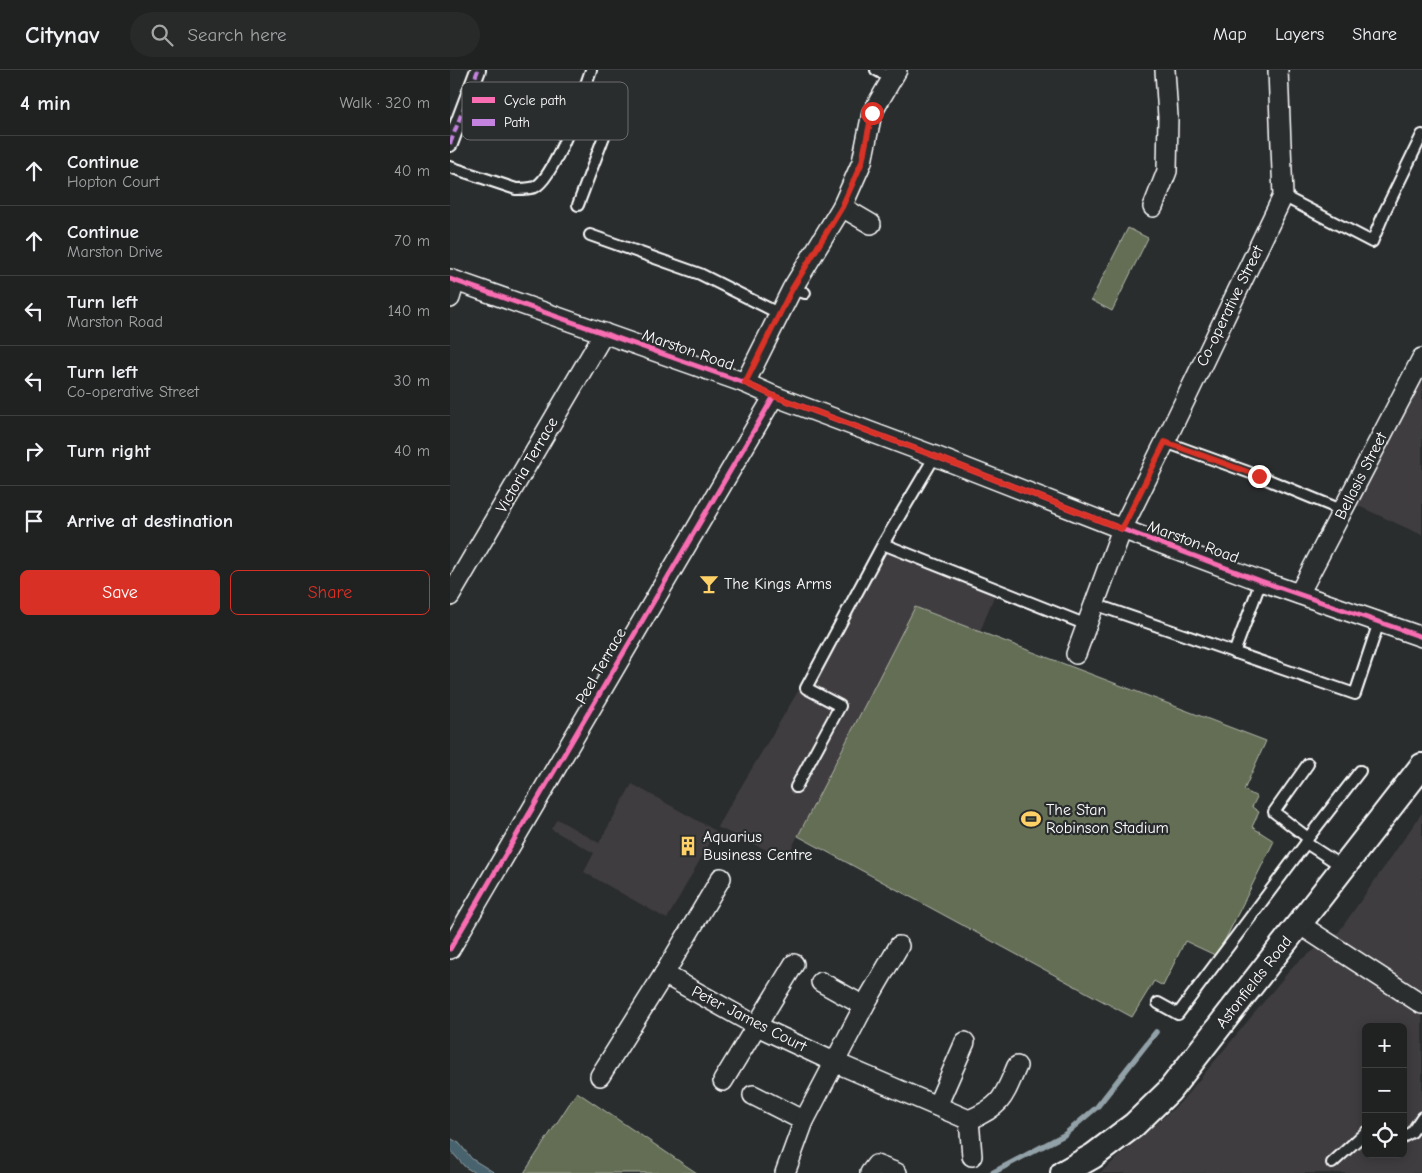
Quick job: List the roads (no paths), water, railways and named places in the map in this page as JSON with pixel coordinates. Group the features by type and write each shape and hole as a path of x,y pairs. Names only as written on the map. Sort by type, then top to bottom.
{"street":[{"path":"473,82 478,70"},
{"path":"1152,207 1168,172 1168,117 1165,70"},
{"name":"Co-operative Street","path":"1122,529 1283,196 1278,70"},
{"path":"745,383 780,314 799,291 842,207 862,162 872,113 888,73"},
{"path":"450,144 462,112"},
{"path":"842,207 871,224"},
{"name":"Marston Road","path":"452,286 604,334 745,383 774,396 1122,529 1261,581 1422,637"},
{"name":"Victoria Terrace","path":"450,596 604,334"},
{"name":"Bellasis Street","path":"1299,594 1422,358"},
{"name":"Peel Terrace","path":"450,949 774,396"},
{"name":"Marston Road","path":"1076,654 1122,529"},
{"name":"Astonfields Road","path":"1063,1173 1093,1156 1134,1125 1169,1091 1422,766"},
{"path":"600,1076 721,878"},
{"path":"1299,924 1422,1004"},
{"path":"787,1172 804,1121 864,1006 899,946"},
{"path":"722,1081 794,964"},
{"name":"Peter James Court","path":"664,974 757,1026 834,1062 969,1120"},
{"path":"821,982 864,1006"},
{"path":"937,1106 965,1042"},
{"path":"972,1156 969,1120 988,1112 1004,1098 1017,1066"},
{"path":"753,1095 804,1121"},
{"path":"870,1173 876,1165 897,1173"}],"lane":[{"path":"586,82 591,70"},
{"path":"1283,196 1372,242 1422,135"},
{"path":"450,167 516,189 526,189 536,186 548,174 557,160 565,140"},
{"path":"578,205 603,140"},
{"path":"590,235 700,274 780,314"},
{"path":"1165,442 1259,476 1344,510"},
{"path":"796,787 840,706 806,688 883,544 935,456"},
{"path":"883,544 1087,625"},
{"path":"1234,653 1261,581"},
{"path":"1094,604 1355,694 1379,622"},
{"path":"1308,764 1274,812 1307,841 1344,868"},
{"path":"1158,1004 1178,1014 1360,771"},
{"path":"1407,1135 1412,1132 1422,1117"},
{"path":"1332,1163 1362,1136"}],"water":[{"path":"450,1138 459,1143 472,1159 495,1173 475,1173 465,1167 450,1150"}],"waterway":[{"path":"992,1173 1064,1135 1097,1107 1156,1032"}],"place":[{"name":"The Kings Arms","path":"709,584"},
{"name":"The Stan Robinson Stadium","path":"1031,819"},
{"name":"Aquarius Business Centre","path":"688,846"}]}
